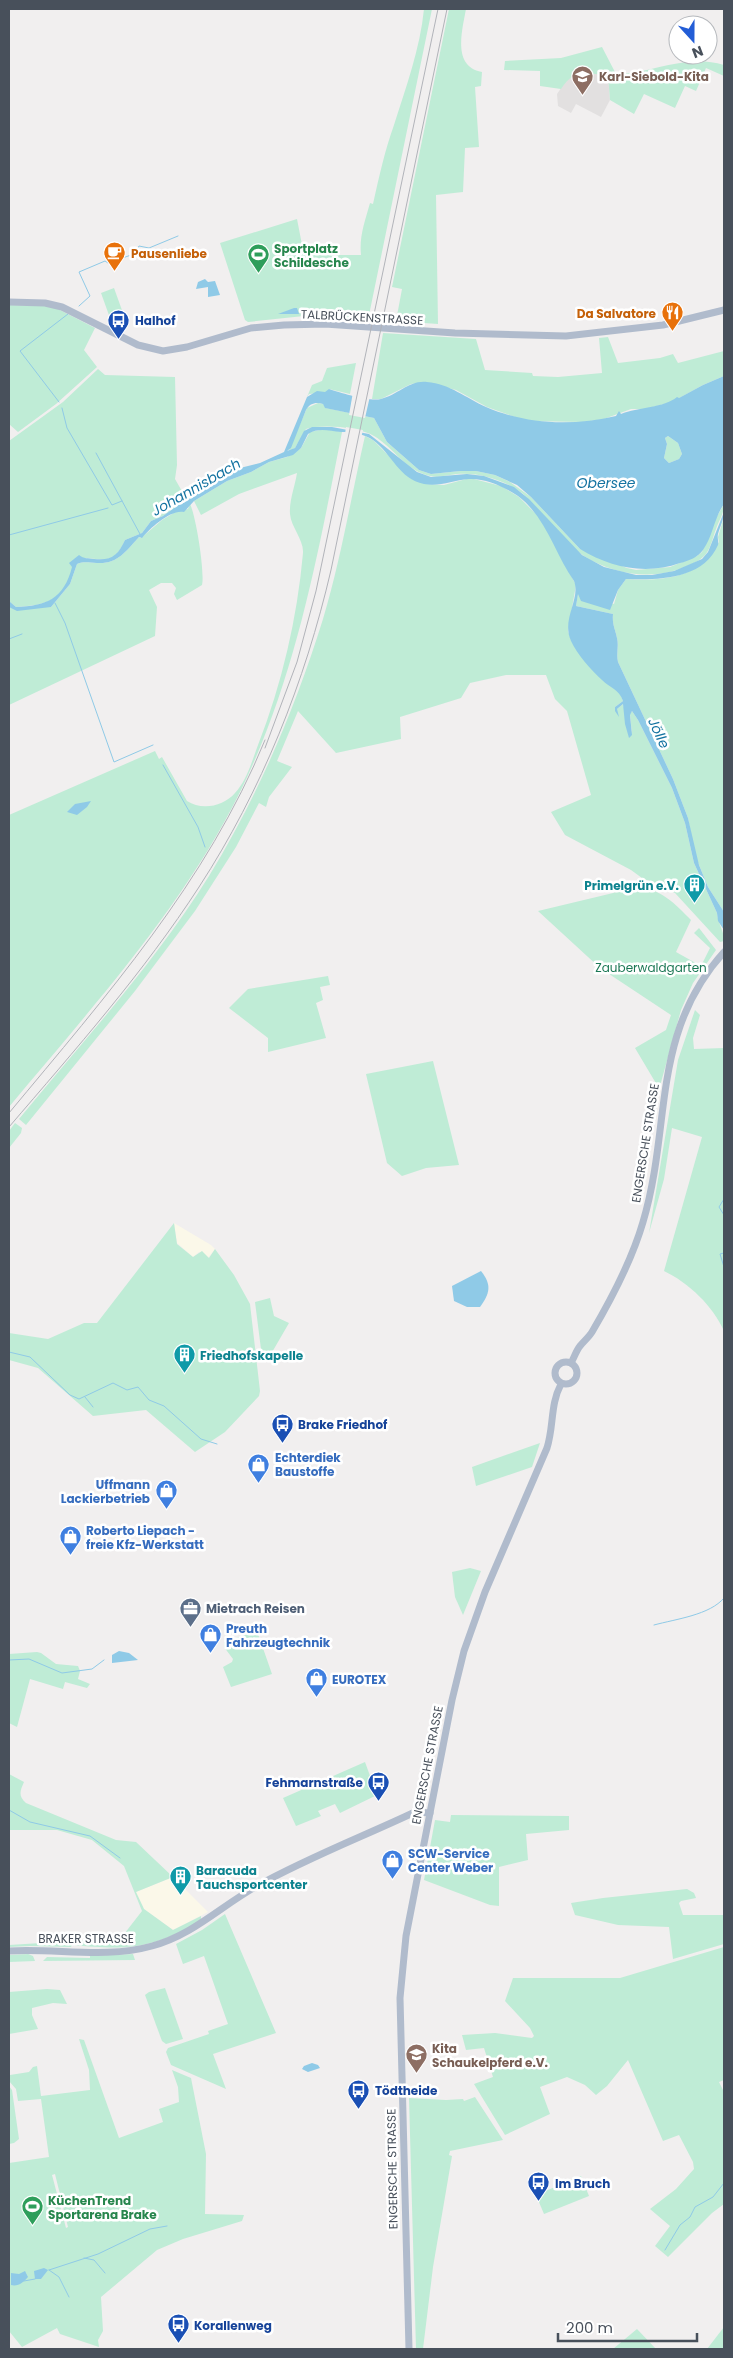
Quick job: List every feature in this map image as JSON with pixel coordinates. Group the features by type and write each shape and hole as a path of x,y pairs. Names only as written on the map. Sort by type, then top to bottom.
{"main road":[{"name":"TALBRÜCKENSTRASSE","path":"9,302 46,303 62,307 138,345 163,351 186,348 251,328 284,324 325,324 455,333 566,336 663,325 724,310"},
{"name":"ENGERSCHE STRASSE","path":"571,1363 579,1347 591,1334 628,1263 639,1237 653,1181 664,1090 676,1036 693,993 724,952"},
{"path":"562,1363 571,1363 577,1370 577,1378 571,1384 561,1384 555,1376 556,1368 562,1363"},
{"name":"ENGERSCHE STRASSE","path":"409,2349 401,1977 406,1936 452,1700 464,1651 485,1592 548,1448 552,1430 552,1405 561,1384"},
{"name":"BRAKER STRASSE","path":"9,1951 118,1952 152,1947 196,1928 240,1897 266,1882 415,1812 430,1813"}],"shaded area":[{"name":"Karl-Siebold-Kita","path":"586,72 608,76 610,100 601,117 576,104 571,113 558,106 557,94 566,81 573,75"},
{"path":"174,1223 215,1249 208,1258 199,1252 193,1257 177,1243"},
{"path":"173,1877 208,1912 173,1930 144,1909 136,1892"}],"green space":[{"path":"424,9 432,9 368,320 304,316 248,322 245,320 220,243 297,219 304,255 361,255 364,223 370,203 373,204 388,144 412,68"},
{"path":"449,9 466,9 461,37 463,56 466,63 473,69 482,72 481,86 475,87 479,147 465,148 463,192 436,195 438,324 396,321 402,289 392,287"},
{"path":"602,47 616,74 669,65 718,64 724,65 724,76 706,68 696,91 685,86 675,108 644,94 634,114 610,100 608,76 587,73 576,74 561,89 540,86 540,71 504,70 505,61 561,58"},
{"path":"114,288 123,313 110,318 101,293"},
{"path":"9,305 47,306 58,309 95,328 84,350 97,367 56,404 18,432 9,424"},
{"path":"383,333 476,339 485,370 532,373 533,376 558,377 602,373 599,338 608,337 618,363 660,358 673,354 678,363 724,351 724,376 672,402 645,409 631,409 604,419 583,422 526,421 487,407 456,390 425,382 411,384 381,399 372,399"},
{"path":"356,363 350,394 329,389 329,392 309,394 307,397 312,385 322,381 327,368"},
{"path":"98,369 105,375 175,377 177,465 175,479 187,500 163,516 151,521 142,533 125,540 117,554 113,557 108,559 82,558 75,567 69,581 53,599 32,606 16,607 9,601 9,441 63,402"},
{"path":"318,403 323,404 326,408 374,418 387,442 419,470 431,474 476,471 495,475 510,482 531,497 580,549 627,568 636,570 670,567 697,556 702,552 715,520 724,504 723,511 708,551 697,561 687,566 674,571 648,574 634,574 608,568 584,556 575,549 530,501 515,488 491,478 474,474 430,476 407,464 374,436 359,430 341,427 313,427 306,429 295,448 288,452 307,408"},
{"path":"325,429 342,432 314,569 291,659 277,704 241,790 218,833 164,916 104,994 9,1107 9,815 155,751 159,759 162,757 187,801 199,806 212,806 225,801 235,793 249,770 267,722 287,650 297,602 303,548 291,519 290,509 297,473 239,494 201,515 194,501 227,481 251,472 269,462 287,457 301,448 310,432"},
{"path":"365,436 373,440 393,460 426,484 444,485 470,478 501,486 519,497 541,519 576,585 568,631 571,640 595,672 620,693 623,701 615,707 617,709 623,704 632,734 630,714 632,711 638,720 672,788 685,823 694,863 717,913 724,941 720,942 675,893 642,878 631,870 565,835 551,812 591,795 567,711 555,699 546,675 506,675 470,683 461,698 400,717 401,739 336,753 298,711 277,761 292,767 269,797 266,807 259,803 236,847 195,911 135,991 26,1125 19,1119 166,940 209,876 244,815 288,719 323,619 341,551"},
{"path":"668,436 678,443 682,454 679,459 669,463 664,458 667,444 665,438"},
{"path":"190,504 199,544 202,585 177,600 174,594 176,588 172,583 161,583 149,590 157,607 155,636 9,705 9,607 51,607 70,584 77,564 85,562 104,563 116,559 139,537 141,538 162,520 177,511 188,509"},
{"path":"724,517 724,912 708,887 695,855 688,818 673,779 618,662 618,641 613,624 613,614 576,606 578,593 614,604 618,590 626,579 666,578 679,575 702,564 719,542 718,537"},
{"name":"Zauberwaldgarten","path":"634,888 643,888 659,893 673,902 691,920 676,952 701,966 710,948 694,933 699,928 716,950 693,983 681,1010 660,1086 657,1085 635,1048 666,1030 671,1015 600,968 538,911"},
{"path":"328,976 330,985 320,987 323,1000 316,1003 326,1038 268,1052 268,1038 229,1008 248,989"},
{"path":"695,1010 700,1015 693,1038 694,1049 724,1048 724,1331 714,1313 699,1296 682,1282 664,1271 702,1137 672,1128 664,1179 649,1233 678,1060"},
{"path":"433,1061 459,1165 426,1168 402,1176 387,1163 366,1074"},
{"path":"15,1123 22,1128 21,1133 9,1148 9,1131"},
{"path":"174,1223 177,1244 193,1257 202,1251 209,1258 215,1249 234,1275 250,1304 260,1391 259,1396 225,1432 195,1452 146,1410 93,1416 38,1368 9,1360 9,1333 48,1339 84,1323 97,1323"},
{"path":"270,1298 274,1316 289,1323 271,1354 262,1357 255,1302"},
{"path":"540,1443 532,1467 476,1486 472,1467"},
{"path":"470,1568 481,1571 463,1615 455,1597 452,1572"},
{"path":"257,1631 272,1674 231,1687 223,1667 232,1662 233,1659 224,1647 224,1642"},
{"path":"37,1652 56,1664 78,1666 80,1671 78,1679 90,1684 87,1688 65,1682 63,1689 30,1679 17,1727 9,1723 9,1654"},
{"path":"365,1762 377,1795 340,1813 335,1804 318,1811 321,1816 296,1826 283,1798"},
{"path":"9,1774 24,1782 21,1793 26,1803 116,1840 136,1842 173,1877 136,1892 144,1909 173,1930 201,1916 201,1921 167,1938 138,1946 72,1945 71,1947 9,1947 9,1945 121,1938 142,1911 124,1866 92,1840 57,1830 9,1830"},
{"path":"451,1815 569,1816 569,1830 526,1834 528,1860 499,1867 499,1906 490,1905 424,1880 435,1820 450,1822"},
{"path":"687,1889 694,1893 696,1898 679,1903 683,1915 724,1915 724,1944 673,1959 669,1927 618,1925 575,1915 571,1903 603,1898"},
{"path":"225,1914 276,2033 213,2054 226,2089 171,2065 166,2052 168,2048 209,2034 208,2031 228,2024 204,1956 183,1964 176,1944 202,1930"},
{"path":"724,1947 724,2080 719,2082 724,2092 724,2204 712,2213 668,2257 655,2246 670,2226 650,2209 676,2189 694,2169 693,2162 679,2135 663,2141 628,2060 607,2086 596,2095 585,2085 567,2077 540,2087 550,2114 505,2135 474,2084 493,2077 484,2048 466,2050 462,2035 495,2033 532,2038 534,2036 530,2028 505,2001 513,1978 620,1978"},
{"path":"28,1954 33,1956 35,1961 9,1962 9,1955"},
{"path":"133,1954 135,1960 43,1961 47,1957 90,1958 90,1956"},
{"path":"165,1988 183,2039 166,2044 162,2041 145,1995 149,1992"},
{"path":"47,1989 60,1990 67,2004 53,2003 32,2008 32,2015 38,2029 9,2034 9,1992"},
{"path":"79,2039 84,2040 119,2138 163,2122 159,2109 179,2102 178,2087 172,2070 191,2078 206,2154 205,2214 244,2215 242,2221 183,2239 157,2250 101,2297 103,2331 98,2340 99,2347 60,2334 57,2328 22,2347 9,2331 9,2163 49,2157 41,2099 18,2101 16,2089 9,2081 9,2072 10,2075 29,2072 33,2067 37,2066 41,2096 90,2090 89,2070","holes":["55,2174 68,2227 66,2228 52,2175"]},
{"path":"9,2086 12,2090 19,2139 9,2144"},
{"path":"475,2097 503,2140 450,2151 449,2155 452,2156 433,2267 423,2349 416,2349 409,2098 463,2099 464,2101"},
{"path":"581,2176 589,2196 544,2214 536,2195"},
{"path":"724,2327 724,2349 707,2349"},
{"path":"637,2329 656,2349 613,2349"}],"water":[{"path":"205,279 208,282 215,281 220,295 208,297 208,287 196,289 198,282"},
{"path":"297,308 299,314 278,314"},
{"name":"Obersee","path":"724,376 724,504 709,539 701,552 690,560 667,567 654,569 629,568 592,556 580,549 531,497 517,485 495,475 476,471 431,474 419,470 387,442 374,418 325,408 323,404 313,404 306,410 291,448 287,451 295,448 304,431 312,427 332,427 369,434 417,472 431,477 467,474 484,476 514,487 529,499 582,555 604,567 636,575 652,575 674,571 702,559 708,552 724,512 718,534 718,545 711,557 702,565 678,576 626,579 618,590 610,610 581,601 578,594 576,606 613,614 613,624 618,641 618,662 673,779 688,818 699,865 708,887 724,912 724,930 718,921 717,913 694,863 685,823 672,788 638,720 632,711 630,715 632,735 629,738 625,724 623,704 617,709 619,717 615,711 615,707 623,701 621,697 617,691 605,683 589,667 571,641 568,625 575,595 574,581 536,514 518,496 501,486 475,479 436,485 424,484 415,481 402,472 380,446 370,438 353,433 316,431 308,434 301,448 293,455 269,462 251,472 227,481 194,501 184,512 173,513 167,516 142,538 139,537 116,559 104,563 85,562 77,564 70,584 51,607 17,611 9,607 9,601 16,607 36,605 52,599 64,587 69,578 72,567 69,563 79,555 84,558 94,559 105,559 114,556 120,550 125,540 142,533 151,521 163,516 205,486 240,468 260,463 284,452 307,397 317,391 325,392 329,389 355,397 376,400 387,397 409,385 427,382 451,388 486,407 502,413 534,420 567,422 600,419 616,416 619,411 621,414 658,405 672,401 677,397 679,398","holes":["668,436 678,443 682,454 679,459 669,463 664,458 667,444 665,438"]},
{"path":"91,801 77,815 67,812 75,804"},
{"path":"481,1271 487,1281 488,1293 480,1307 467,1307 454,1301 452,1286"},
{"path":"119,1651 129,1653 138,1660 112,1663 112,1655"},
{"path":"312,2063 320,2068 308,2072 302,2069 304,2066"},
{"path":"44,2268 48,2270 41,2279 35,2279 34,2271"},
{"path":"25,2271 28,2277 25,2281 18,2285 11,2285 11,2273 19,2274"}],"pier":[{"path":"353,392 370,396 365,418 349,415"},
{"path":"346,427 363,430 361,438 345,434"}],"waterway":[{"path":"79,306 90,296 79,272 105,261 108,263 134,254 139,246 149,248 178,236"},
{"path":"59,402 20,351 68,314"},
{"path":"62,408 67,428 112,505 122,501"},
{"path":"96,453 140,534"},
{"path":"9,535 108,508"},
{"path":"55,603 65,623 114,762 153,745"},
{"path":"9,639 22,634"},
{"path":"163,765 198,827 205,847"},
{"name":"Jölle","path":"724,1199 719,1207 724,1215"},
{"name":"Jölle","path":"724,1253 720,1254 724,1267"},
{"path":"9,1352 30,1357 70,1395 79,1399 113,1383 127,1390 138,1387 149,1400 164,1406 201,1439 217,1444"},
{"path":"85,1397 93,1407"},
{"path":"654,1625 710,1609 724,1598"},
{"path":"9,1660 29,1659 62,1673 92,1669 104,1660"},
{"path":"9,1810 30,1822 90,1836 120,1858"},
{"path":"665,2250 680,2225 690,2217 695,2207 713,2197 724,2183"},
{"path":"49,2270 98,2254 150,2229 167,2226"},
{"path":"84,2258 94,2260 105,2273"},
{"path":"49,2270 59,2277 69,2297"},
{"path":"24,2281 35,2279"}],"railway":[{"path":"265,748 297,662 316,591 438,9"},
{"path":"9,1127 108,1010 178,919 222,850 243,812 279,734 308,653 331,570 447,9"},
{"path":"9,1113 117,981 152,936 184,890 214,842 241,792 265,740"}],"place":[{"name":"Karl-Siebold-Kita","path":"583,95"},
{"name":"Pausenliebe","path":"115,272"},
{"name":"Sportplatz Schildesche","path":"258,274"},
{"name":"Da Salvatore","path":"672,332"},
{"name":"Halhof","path":"119,339"},
{"name":"Primelgrün e.V.","path":"695,904"},
{"name":"Friedhofskapelle","path":"184,1374"},
{"name":"Brake Friedhof","path":"282,1443"},
{"name":"Echterdiek Baustoffe","path":"259,1483"},
{"name":"Uffmann Lackierbetrieb","path":"166,1510"},
{"name":"Roberto Liepach - freie Kfz-Werkstatt","path":"70,1556"},
{"name":"Mietrach Reisen","path":"190,1627"},
{"name":"Preuth Fahrzeugtechnik","path":"210,1654"},
{"name":"EUROTEX","path":"316,1698"},
{"name":"Fehmarnstraße","path":"379,1801"},
{"name":"SCW-Service Center Weber","path":"392,1879"},
{"name":"Baracuda Tauchsportcenter","path":"180,1896"},
{"name":"Kita Schaukelpferd e.V.","path":"416,2074"},
{"name":"Tödtheide","path":"359,2109"},
{"name":"Im Bruch","path":"539,2202"},
{"name":"KüchenTrend Sportarena Brake","path":"32,2226"},
{"name":"Korallenweg","path":"178,2344"}],"water label":[{"name":"Johannisbach","path":"196,487"}]}
